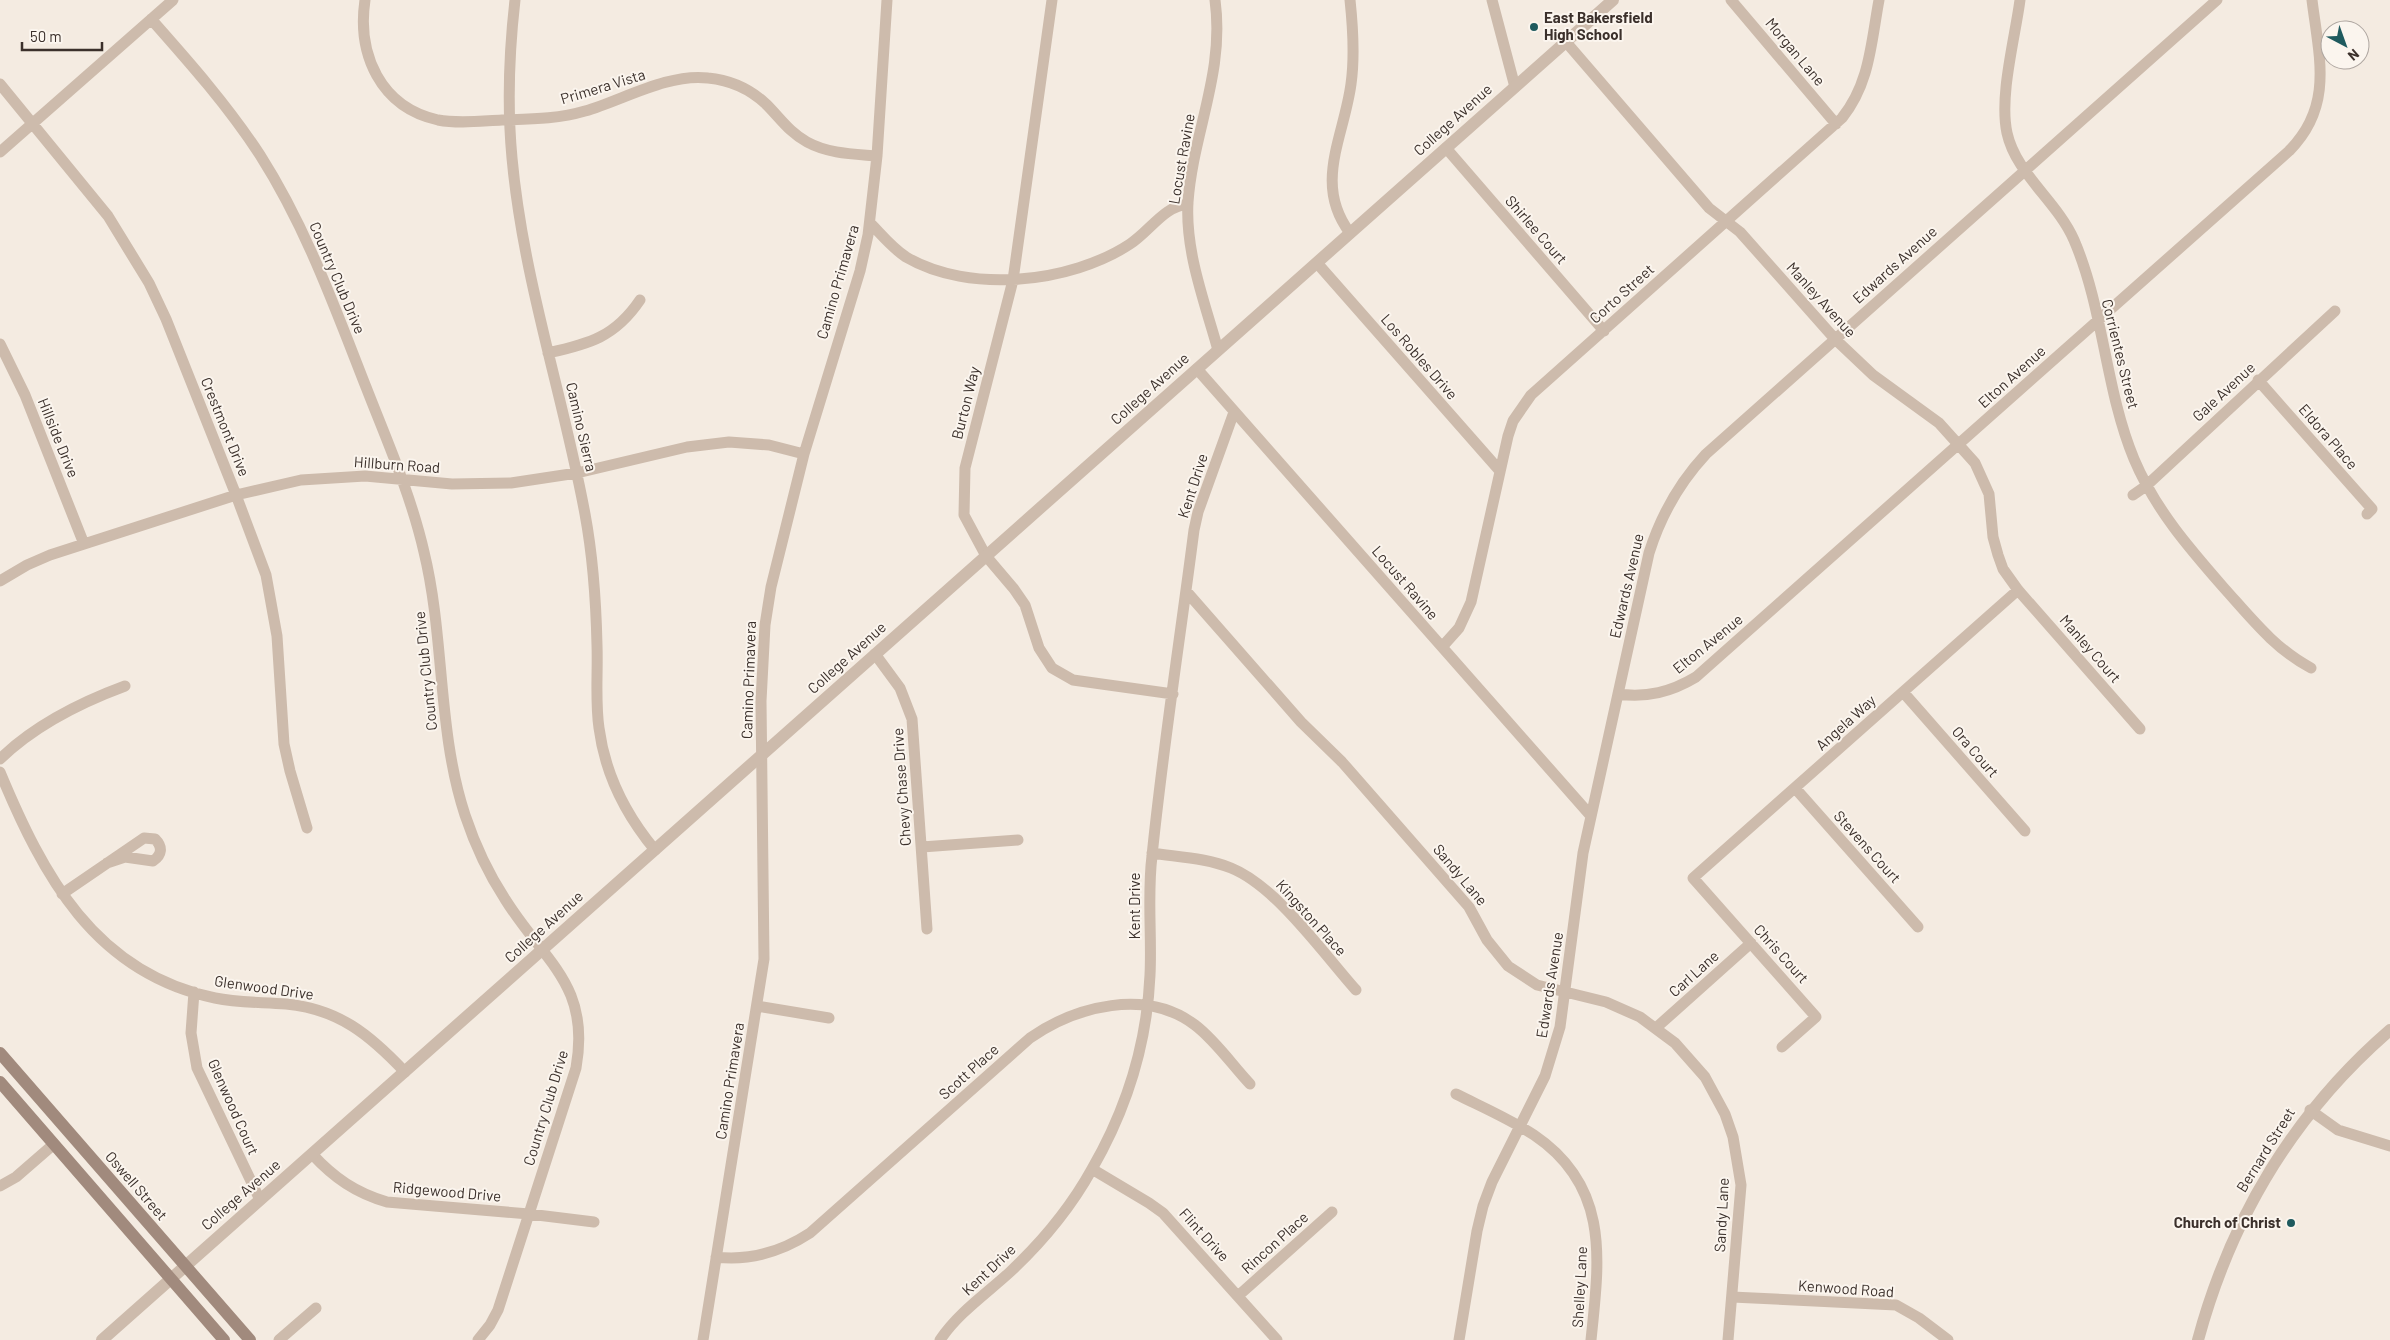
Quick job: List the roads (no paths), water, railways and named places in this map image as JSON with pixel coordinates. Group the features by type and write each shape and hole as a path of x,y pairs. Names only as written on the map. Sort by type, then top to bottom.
{"main road":[{"name":"Oswell Street","path":"0,1053 250,1340"},
{"path":"0,1082 224,1340"}],"street":[{"path":"0,152 173,0"},
{"name":"Primera Vista","path":"365,0 363,22 368,56 384,85 395,98 409,108 437,119 454,122 566,116 673,80 706,77 737,85 752,93 794,134 808,143 837,153 877,156"},
{"name":"Camino Sierra","path":"514,0 509,70 510,120 517,196 525,246 548,353 577,473 591,558 596,628 597,704 603,752 620,798 632,819 655,850"},
{"name":"Camino Primavera","path":"703,1340 764,959 762,662 765,625 772,587 804,454 860,271 870,223 877,156 887,0"},
{"name":"Burton Way","path":"1052,0 1012,280 965,468 964,515 986,556 1014,589 1024,605 1038,648 1052,668 1074,680 1172,694"},
{"name":"Locust Ravine","path":"1215,0 1218,42 1216,65 1190,184 1188,224 1193,256 1218,350"},
{"path":"1350,0 1353,40 1351,82 1347,112 1332,167 1331,182 1336,211 1350,233"},
{"path":"1492,0 1515,87"},
{"name":"College Avenue","path":"102,1340 1613,0"},
{"name":"Morgan Lane","path":"1731,0 1836,124"},
{"name":"Corto Street","path":"1442,647 1459,628 1471,602 1508,436 1522,406 1836,124 1853,105 1861,90 1866,74 1879,0"},
{"name":"Corrientes Street","path":"2020,0 2005,105 2005,120 2012,150 2025,171 2051,201 2073,239 2082,261 2123,428 2146,486 2171,526 2268,637 2284,652 2311,668"},
{"name":"Edwards Avenue","path":"1459,1340 1483,1206 1492,1182 1545,1076 1554,1052 1565,993 1583,853 1649,553 1666,509 1679,486 1706,454 2217,0"},
{"name":"Elton Avenue","path":"1618,694 1649,695 1666,692 1696,677 2289,151 2308,128 2320,94 2321,76 2312,0"},
{"name":"Country Club Drive","path":"151,19 231,114 279,188 303,232 323,278 401,478 419,533 432,590 450,749 465,814 488,870 505,899 557,968 573,997 578,1016 579,1052 576,1068 498,1310 490,1325 478,1340"},
{"name":"Manley Avenue","path":"1566,42 1710,208 1740,232 1835,339 1873,375 1920,408 1959,444 1975,463 1989,494 1993,537 1998,555 2003,569 2018,590"},
{"name":"Crestmont Drive","path":"0,84 108,216 149,283 166,319 257,549 273,609 277,636 284,744 292,779 307,828"},
{"name":"Shirlee Court","path":"1446,148 1604,331"},
{"path":"870,223 896,250 919,263 966,276 1012,280 1043,277 1090,264 1131,243 1178,204 1188,204"},
{"name":"Los Robles Drive","path":"1317,263 1500,471"},
{"path":"548,353 581,345 607,334 620,324 640,300"},
{"name":"Gale Avenue","path":"2133,494 2146,486 2258,380 2335,311"},
{"name":"Hillside Drive","path":"0,344 25,395 84,544"},
{"name":"Locust Ravine","path":"1197,369 1591,816"},
{"name":"Eldora Place","path":"2258,380 2372,509 2367,514"},
{"name":"Kent Drive","path":"940,1340 956,1320 1011,1272 1038,1243 1067,1207 1092,1169 1109,1137 1130,1082 1147,1006 1150,976 1149,909 1152,854 1172,694 1198,512 1234,412"},
{"name":"Hillburn Road","path":"0,581 27,565 84,544 236,495 273,486 330,477 366,476 482,485 540,480 705,444 749,442 804,454"},
{"name":"Angela Way","path":"1693,878 2018,590"},
{"name":"Manley Court","path":"2018,590 2140,729"},
{"name":"Sandy Lane","path":"1186,591 1301,722 1342,762 1470,907 1488,940 1508,966 1536,985 1606,1002 1640,1017 1656,1027 1685,1052 1705,1077 1725,1114 1733,1137 1741,1185 1728,1340"},
{"name":"Chevy Chase Drive","path":"875,654 900,688 912,719 927,929"},
{"path":"0,759 48,722 98,696 125,686"},
{"name":"Ora Court","path":"1903,692 2025,831"},
{"name":"Glenwood Drive","path":"0,772 34,850 62,894 93,931 112,948 154,976 194,992 239,1002 286,1004 326,1013 365,1033 405,1072"},
{"name":"Stevens Court","path":"1794,788 1918,927"},
{"path":"922,847 1018,840"},
{"name":"Kingston Place","path":"1152,854 1212,862 1247,876 1274,897 1356,990"},
{"path":"62,894 107,863"},
{"name":"Chris Court","path":"1693,878 1816,1017 1782,1047"},
{"name":"Carl Lane","path":"1656,1027 1751,943"},
{"name":"Glenwood Court","path":"194,992 191,1033 197,1068 260,1200"},
{"name":"Scott Place","path":"716,1257 744,1258 760,1256 778,1251 810,1233 1022,1045 1046,1027 1063,1018 1103,1007 1125,1005 1147,1006 1172,1013 1194,1024 1250,1084"},
{"path":"757,1006 829,1018"},
{"name":"Bernard Street","path":"2198,1340 2225,1259 2243,1219 2264,1180 2310,1110 2373,1043 2390,1030"},
{"name":"Shelley Lane","path":"1456,1094 1520,1127 1553,1150 1567,1165 1578,1182 1593,1216 1599,1254 1591,1340"},
{"path":"2310,1110 2338,1130 2390,1146"},
{"path":"0,1186 16,1177 54,1144"},
{"name":"Ridgewood Drive","path":"312,1154 341,1182 355,1190 387,1202 529,1214 594,1222"},
{"name":"Flint Drive","path":"1092,1169 1149,1202 1163,1213 1277,1340"},
{"name":"Rincon Place","path":"1238,1296 1332,1212"},
{"name":"Kenwood Road","path":"1732,1298 1896,1305 1926,1323 1948,1340"},
{"path":"279,1340 316,1308"}],"place":[{"name":"East Bakersfield High School","path":"1534,27"},
{"name":"Church of Christ","path":"2291,1223"}]}
